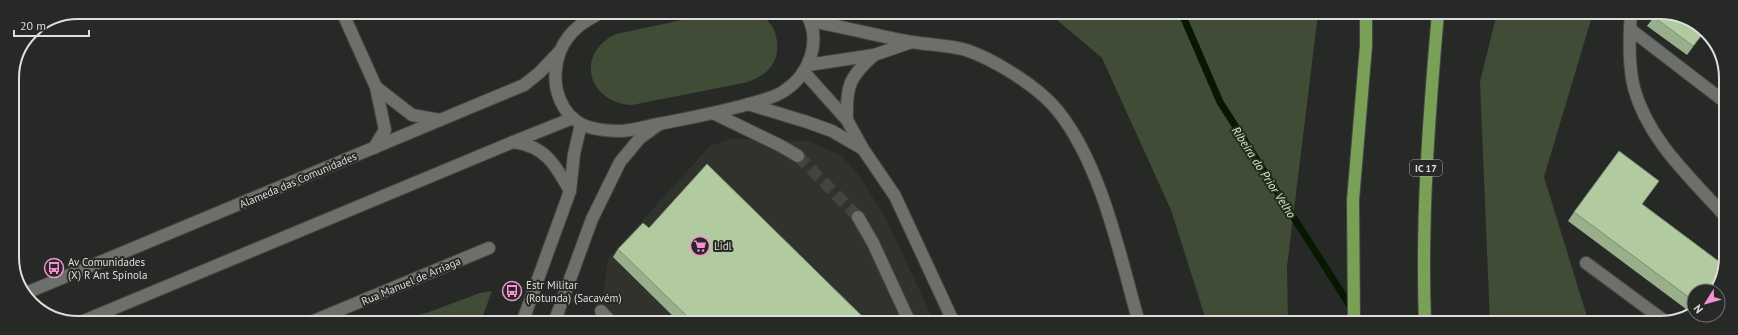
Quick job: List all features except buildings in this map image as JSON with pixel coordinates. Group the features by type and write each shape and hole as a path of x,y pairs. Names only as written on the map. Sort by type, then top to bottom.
{"highway":[{"path":"1354,316 1353,200 1366,46 1366,19"},
{"path":"1366,46 1371,19"},
{"name":"IC 17","path":"1425,316 1423,243 1424,201 1430,103 1437,19"}],"street":[{"path":"345,19 376,87 385,130 374,148"},
{"path":"590,19 576,28 567,38 559,52 555,70 556,87 560,99 577,121 600,130 623,131 713,113 748,104 783,92 794,84 806,68 812,53 814,40 809,19"},
{"path":"813,19 913,42 966,50 998,64 1041,93 1058,111 1085,156 1101,191 1138,316"},
{"path":"1631,19 1631,68 1636,93 1646,118 1663,146 1719,209"},
{"path":"1630,29 1719,97"},
{"path":"806,68 874,55 913,42"},
{"name":"Alameda das Comunidades","path":"30,291 524,84 539,73 559,52"},
{"path":"847,120 846,99 850,82 860,67 874,55"},
{"path":"806,68 847,120 863,149 895,196 951,316"},
{"path":"376,87 412,115 440,120"},
{"path":"748,104 832,131 863,149"},
{"path":"713,113 781,146 798,156"},
{"path":"95,316 513,142 577,121"},
{"path":"524,316 570,191 577,121"},
{"path":"556,316 592,219 620,162 640,138 661,123"},
{"path":"513,142 526,144 538,150 551,160 570,191"},
{"path":"858,217 873,243 907,316"},
{"name":"Rua Manuel de Arriaga","path":"325,316 489,248"},
{"path":"1586,263 1658,316"},
{"path":"601,311 606,316"}],"shaded area":[{"path":"730,139 809,141 841,155 861,178 886,219 932,316 606,316 601,311 608,258 710,146"}],"green space":[{"path":"687,19 765,19 771,24 774,30 777,50 772,66 762,75 748,82 632,105 617,102 605,96 597,87 592,76 591,65 595,53 603,43 616,34"},
{"path":"1056,19 1317,19 1287,267 1288,316 1205,316 1171,210 1102,58"},
{"path":"1496,19 1591,19 1544,177 1587,316 1490,316 1480,82"},
{"path":"492,291 483,316 415,316 429,312 480,293"}],"waterway":[{"name":"Ribeira do Prior Velho","path":"1184,19 1220,102 1357,316"}],"tunnel":[{"path":"798,156 858,217"}],"place":[{"name":"Lidl","path":"700,246"},
{"name":"Av Comunidades (X) R Ant Spínola","path":"54,268"},
{"name":"Estr Militar (Rotunda) (Sacavém)","path":"512,291"}]}
